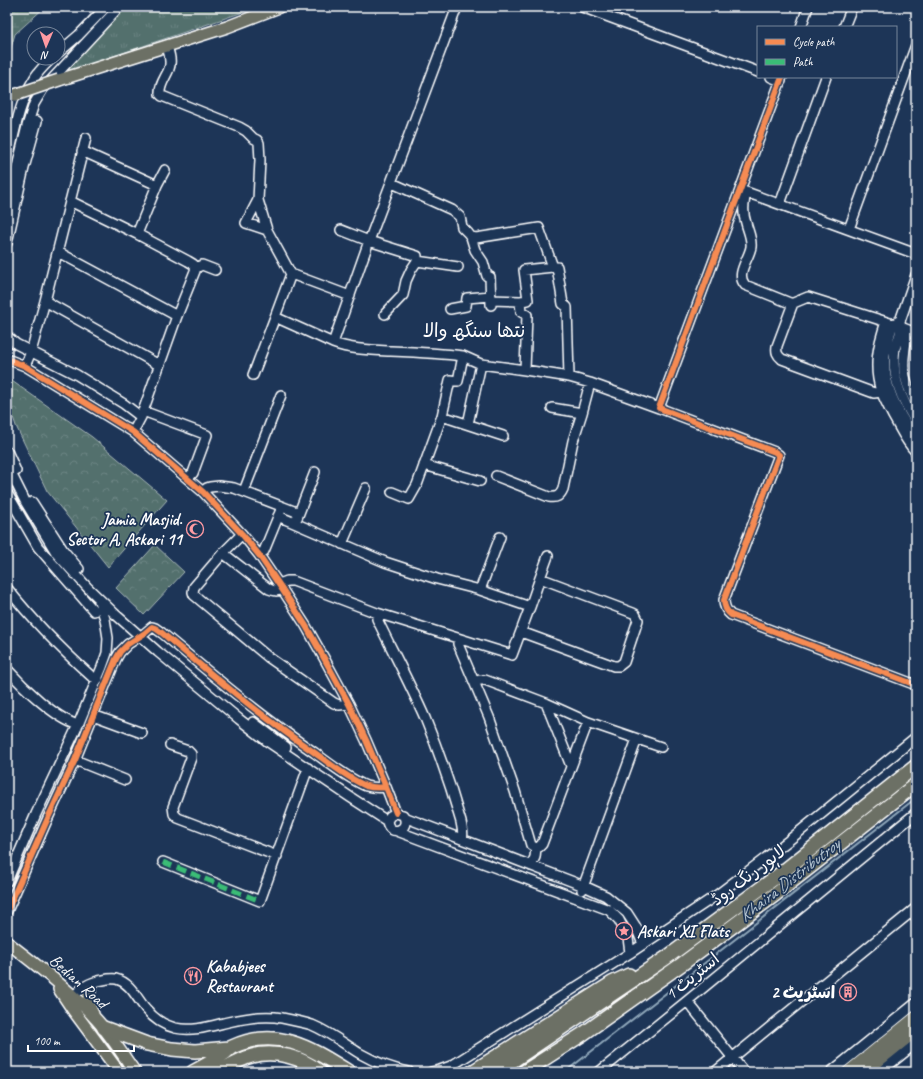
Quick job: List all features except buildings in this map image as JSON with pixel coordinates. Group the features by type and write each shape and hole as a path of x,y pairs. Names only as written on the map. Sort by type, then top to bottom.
{"highway":[{"name":"لاہور رنگ روڈ","path":"496,1072 666,958 776,877 916,766"},
{"name":"لاہور رنگ روڈ","path":"524,1072 584,1034 682,964 776,894 916,784"},
{"path":"472,1072 612,983 666,958"},
{"path":"104,1028 147,1044 172,1049 205,1050 230,1048 249,1041 261,1039 288,1041 307,1047 349,1072"},
{"path":"193,1072 230,1048"},
{"path":"218,1072 252,1056 275,1054 288,1056 302,1061 320,1072"}],"main road":[{"path":"11,97 59,80 227,27 279,7"},
{"name":"Bedian Road","path":"7,942 52,979 73,1003 95,1018 104,1028 135,1072"},
{"path":"90,991 88,1002 95,1018"},
{"path":"73,1003 119,1072"},
{"path":"848,1072 916,1017"},
{"path":"865,1072 916,1030"}],"street":[{"path":"66,46 106,7"},
{"path":"7,208 27,126 34,104 43,89 54,76 119,7"},
{"path":"333,343 369,241 457,7"},
{"path":"582,7 757,72"},
{"path":"801,26 808,7"},
{"path":"844,26 852,7"},
{"path":"849,229 916,45"},
{"path":"167,46 170,68 161,87 160,94 246,131 259,143 260,160 258,200 267,230 291,274 350,296"},
{"path":"7,164 24,98 34,78 45,66"},
{"path":"780,204 826,78"},
{"path":"659,408 782,79"},
{"path":"7,243 24,168 37,121"},
{"path":"25,366 31,352 46,301 86,138"},
{"path":"82,151 157,185"},
{"path":"137,234 157,185 165,170"},
{"path":"392,183 456,213 460,217 462,228 471,237 475,250 483,262 487,276 490,277 491,300"},
{"path":"901,326 808,297 791,304 745,285 740,277 751,246 751,239 745,222 743,202 746,192 916,254"},
{"path":"258,200 246,223 267,230"},
{"path":"70,201 188,261 196,268"},
{"path":"471,237 476,238 539,228 553,267"},
{"path":"341,230 369,241 417,256 417,261 406,281 403,295 385,314"},
{"path":"58,252 178,316"},
{"path":"417,261 458,267"},
{"path":"133,432 142,414 196,268 202,265 215,270"},
{"path":"450,309 466,306 467,298 520,301 528,300 524,270 557,267 563,304 567,307 569,377"},
{"path":"253,375 291,274"},
{"path":"916,275 901,326 894,360 894,373 900,393 916,422"},
{"path":"46,301 159,365"},
{"path":"520,301 522,312 527,314 525,370"},
{"path":"791,304 792,306 776,351 778,356 782,359 874,393 881,392"},
{"path":"275,317 333,343 341,345 356,348 444,353 462,356 481,364 569,377 659,408 775,452 779,455 724,600 728,613 916,685"},
{"path":"901,326 879,344 877,356 877,375 881,392 902,432 916,452"},
{"path":"901,326 903,372 909,391 916,404"},
{"path":"901,326 885,354 885,371 887,381 898,410 916,438"},
{"path":"7,336 16,344 77,375 142,414 207,435 193,473 188,478"},
{"path":"392,492 408,499 417,485 442,416 450,380 458,381 462,356"},
{"path":"7,358 25,366 133,432 203,492 242,534 281,586 306,626 349,704 386,787 394,817"},
{"path":"468,424 481,364"},
{"path":"496,476 549,497 557,497 561,494 573,441 590,383"},
{"path":"244,491 281,395"},
{"path":"552,408 582,413"},
{"path":"442,416 503,436"},
{"path":"7,451 30,499 63,550 119,614"},
{"path":"7,465 26,503 57,554 98,598 242,715 301,757 394,817 462,839 584,886 606,896 627,913 644,944"},
{"path":"424,465 480,481"},
{"path":"295,523 315,472"},
{"path":"203,492 207,488 218,486 234,488 299,513"},
{"path":"342,544 366,488"},
{"path":"7,493 38,547 94,612"},
{"path":"259,555 264,551 281,507"},
{"path":"278,516 385,562 437,579 480,590 530,607"},
{"path":"242,534 223,553 194,587 193,592 195,597 268,657 334,703 339,705 349,704"},
{"path":"480,590 500,537"},
{"path":"223,553 269,589 274,591 279,591 281,586 287,581 293,581 377,613 512,655 548,556"},
{"path":"521,632 614,666 619,666 624,662 638,620 635,614 540,578"},
{"path":"7,588 23,609 53,641 91,676 98,679"},
{"path":"7,911 73,764 93,714 107,669 107,631 105,619 98,598"},
{"path":"377,613 376,619 410,686 440,755 461,822 463,832 462,839"},
{"path":"105,619 119,614"},
{"path":"7,881 98,679 131,641 143,635 152,628 155,628 233,693 298,742 358,782 375,788 386,787"},
{"path":"143,635 158,652 267,741 350,797 405,822 401,830 397,831"},
{"path":"458,639 458,644 489,717 515,791 531,845 536,848"},
{"path":"7,669 12,678 50,709 70,723 78,725"},
{"path":"475,682 485,680 546,703 588,722 662,747"},
{"path":"546,703 571,766"},
{"path":"93,714 142,733"},
{"path":"531,866 536,848 542,844 588,722"},
{"path":"431,1072 451,1066 644,944 723,891 788,841 916,737"},
{"path":"579,899 637,739"},
{"path":"170,744 191,754 191,758 173,808 174,814 178,818 277,856"},
{"path":"59,763 73,764 125,780"},
{"path":"163,862 260,901 308,768"},
{"name":"اسٹریٹ 1","path":"598,1072 916,813"},
{"path":"36,814 48,818"},
{"path":"394,817 387,825 393,830 609,910 619,920 628,938 630,952"},
{"path":"715,1072 916,908"},
{"path":"73,1003 78,991 86,985 106,979 115,979 125,983 131,988 147,1010 160,1022 169,1026 179,1029 199,1028 252,1018 280,1018 311,1025 373,1061 397,1070 409,1072"},
{"path":"73,1003 90,991 99,981"},
{"path":"687,1001 744,1072"},
{"path":"831,1072 916,1003"},
{"path":"880,1072 916,1043"}],"green space":[{"path":"7,7 45,7 15,34 7,61"},
{"path":"127,7 252,7 252,9 61,74"},
{"path":"9,379 92,437 167,500 108,567 47,491 16,426 7,399 7,381"},
{"path":"155,545 184,572 144,615 116,588"}],"waterway":[{"name":"Khaira Distributroy","path":"565,1072 916,798"}],"marked path":[{"path":"163,862 260,901"}],"cycle path":[{"path":"782,78 659,408 775,452 779,455 724,600 725,607 728,612 731,615 916,685"},
{"path":"7,359 25,366 133,432 203,492 242,534 259,555 282,589 306,626 324,658 349,704 366,740 396,813"},
{"path":"7,911 75,760 116,659 120,652 128,644 152,627 162,633 256,710 340,771 366,786 376,788 386,787"}],"place":[{"name":"Jamia Masjid. Sector A, Askari 11","path":"195,529"},
{"name":"Askari XI Flats","path":"624,931"},
{"name":"Kababjees Restaurant","path":"193,976"},
{"name":"اسٹریٹ 2","path":"848,992"}],"district":[{"name":"نتھا سنگھ والا","path":"474,330"}]}
